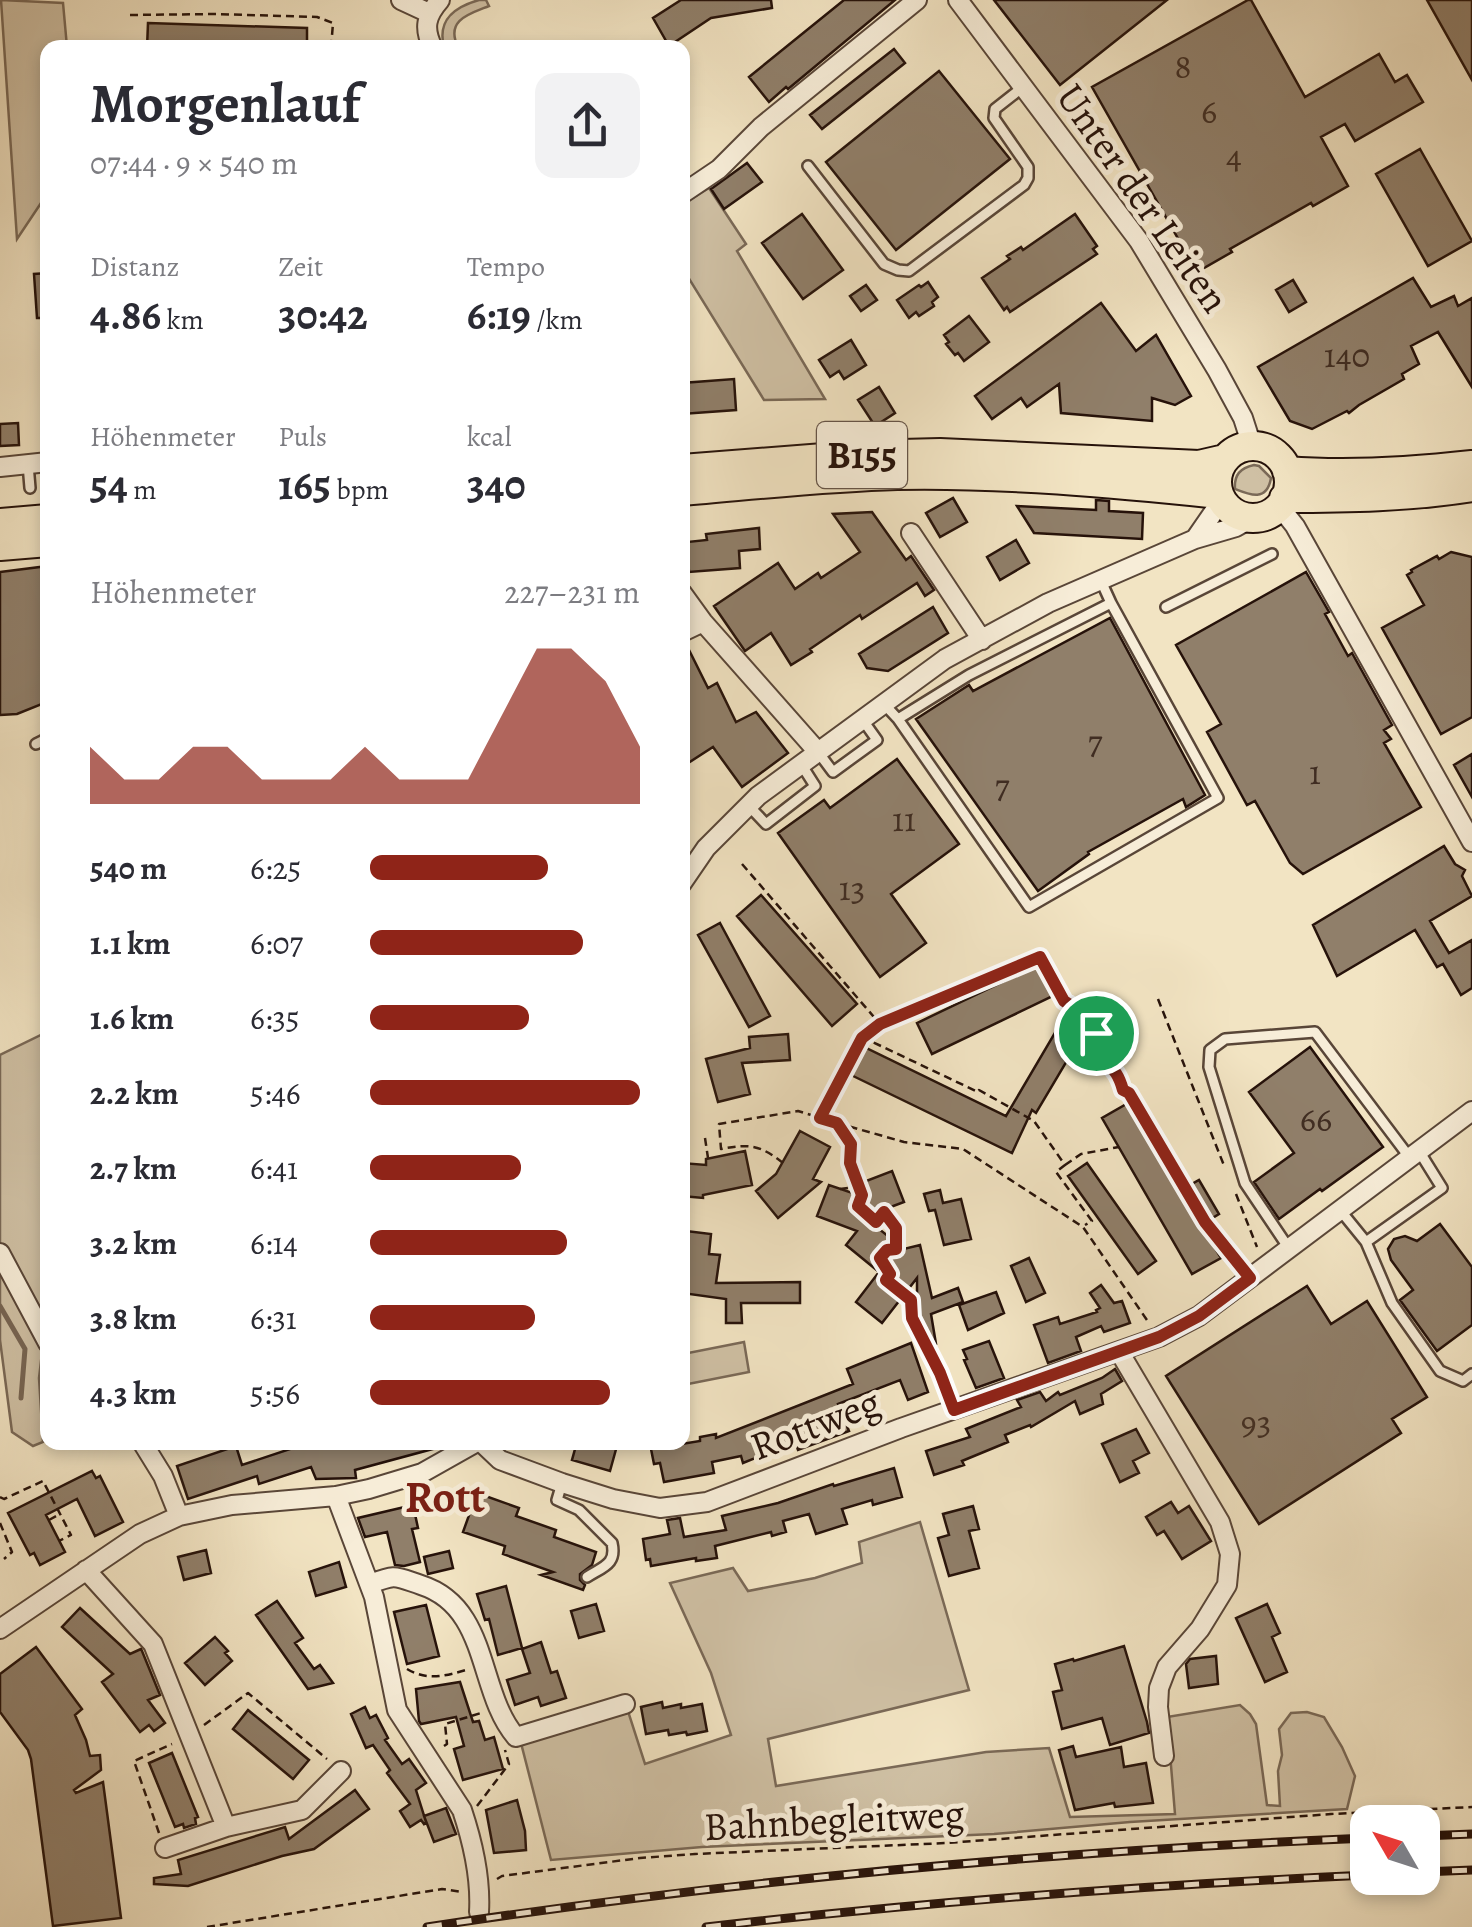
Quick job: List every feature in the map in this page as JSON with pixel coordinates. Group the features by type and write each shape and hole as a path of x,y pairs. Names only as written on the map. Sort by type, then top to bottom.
{"main road":[{"path":"1284,492 1282,461 1264,447 1242,447 1225,458 1216,482 1220,497 1230,509 1252,518 1262,516 1284,492 1339,475 1472,465"},
{"name":"B155","path":"690,468 940,453 1198,465 1225,458"},
{"name":"B155","path":"690,490 894,476 968,476 1096,482 1220,497"},
{"path":"1284,492 1363,498 1472,487"},
{"path":"0,524 40,521"},
{"path":"0,546 40,543"}],"street":[{"path":"401,0 435,6 425,26 429,40"},
{"path":"690,189 719,169 761,127 917,0"},
{"name":"Unter der Leiten","path":"958,0 1139,242 1217,370 1243,418 1252,446"},
{"path":"0,467 40,463"},
{"path":"1284,492 1295,526 1472,842"},
{"path":"1195,539 1220,497"},
{"path":"690,871 706,848 748,805 946,659 1048,603 1252,518"},
{"path":"911,533 982,640"},
{"path":"690,604 818,752"},
{"path":"690,628 703,622"},
{"name":"Rottweg","path":"488,1450 500,1460 613,1499 660,1508 707,1502 1159,1337 1199,1316 1472,1111"},
{"path":"0,1253 40,1329"},
{"path":"1120,1352 1220,1522 1230,1554 1226,1584 1200,1628 1167,1667 1159,1688 1164,1756"},
{"path":"147,1450 179,1516"},
{"path":"4,1626 140,1534 179,1516 232,1504 370,1490 422,1473 464,1450"},
{"path":"336,1496 374,1597 397,1710 462,1810 480,1889 479,1912"},
{"path":"86,1570 153,1644 226,1826"},
{"path":"370,1584 392,1576 436,1590 462,1613 505,1724 516,1737 625,1704"},
{"path":"165,1848 226,1826 302,1810 342,1770"}],"lane":[{"path":"808,166 884,264 909,271 1024,186 1028,167 994,118 995,110 1024,88"},
{"path":"28,464 30,488"},
{"path":"1166,607 1272,554"},
{"path":"884,704 1030,907 1218,798 1101,580"},
{"path":"898,719 969,675 1111,603"},
{"path":"36,744 40,742"},
{"path":"748,805 766,824 815,786 801,764"},
{"path":"1289,1249 1246,1183 1209,1067 1210,1050 1225,1038 1315,1032 1442,1188 1366,1242"},
{"path":"1340,1210 1366,1242 1392,1303 1440,1370 1462,1381 1472,1374"},
{"path":"562,1484 557,1500 579,1510 612,1543 613,1555 608,1566 587,1577"}],"path":[{"path":"130,15 318,17 332,23 331,40"},
{"path":"742,864 880,1024"},
{"path":"820,1118 862,1038 880,1024 1040,957 1064,1001 1093,1020 1103,1061 1113,1068 1123,1090 1129,1093 1205,1222 1257,1272"},
{"path":"1158,999 1229,1178"},
{"path":"862,1038 979,1090 1034,1121 1065,1165"},
{"path":"783,1163 748,1144 720,1149 718,1124 798,1111 904,1142 963,1150 1083,1227 1159,1337"},
{"path":"837,1123 851,1144 850,1163 862,1195 858,1206 876,1222 884,1212 896,1228 896,1249 887,1250 880,1258 890,1274 886,1280 911,1300 912,1318 954,1410"},
{"path":"705,1138 708,1158"},
{"path":"1083,1227 1092,1222 1056,1172 1081,1154 1119,1147"},
{"path":"840,1189 856,1187 860,1193"},
{"path":"1236,1196 1257,1272"},
{"path":"0,1497 4,1500 43,1481 71,1535 60,1541"},
{"path":"49,1520 60,1514"},
{"path":"0,1522 12,1552 4,1559"},
{"path":"400,1664 420,1677 440,1677 472,1669"},
{"path":"165,1848 134,1761 190,1735 248,1693 342,1770"},
{"path":"427,1754 447,1744 445,1724 491,1710"},
{"path":"462,1810 477,1806 509,1764 503,1745"},
{"name":"Bahnbegleitweg","path":"206,1927 442,1889 465,1892 480,1889 502,1876 640,1858 1472,1807"}],"shaded area":[{"path":"1,0 63,3 66,40 40,40 40,204 17,239"},
{"path":"486,0 489,6 461,19 455,30 456,40 442,40 445,22 462,6"},
{"path":"709,188 746,244 737,251 825,399 764,400 690,280 690,200"},
{"path":"1254,465 1271,478 1266,491 1252,494 1235,489 1239,473"},
{"path":"40,1035 40,1443 33,1446 12,1432 0,1340 0,1055"},
{"path":"744,1342 749,1372 690,1384 690,1353"},
{"path":"920,1522 969,1690 768,1739 776,1786 986,1752 1049,1748 1070,1817 1175,1814 1167,1717 1240,1705 1256,1724 1267,1805 1280,1806 1279,1729 1291,1713 1307,1712 1324,1717 1355,1776 1347,1809 994,1834 702,1847 551,1860 521,1743 627,1708 645,1764 731,1735 711,1673 670,1583 733,1568 748,1591 815,1578 862,1563 859,1542"}],"building":[{"path":"681,0 771,0 772,8 711,18 678,40 666,40 653,18"},
{"path":"844,0 895,0 769,102 749,77"},
{"path":"994,0 1167,0 1060,85"},
{"path":"1248,0 1305,97 1379,54 1395,82 1407,75 1423,102 1355,141 1345,124 1321,137 1348,186 1230,249 1232,252 1197,272 1092,87"},
{"path":"1427,0 1472,0 1472,80"},
{"path":"148,23 307,28 307,40 147,40"},
{"path":"894,49 905,63 822,129 810,115"},
{"path":"939,71 1010,159 896,250 826,162"},
{"path":"1420,149 1472,241 1428,266 1376,174"},
{"path":"747,163 762,182 724,209 711,189"},
{"path":"802,214 843,270 803,299 762,243"},
{"path":"1075,214 1097,246 1093,249 1097,254 1010,312 1007,307 1004,310 982,278 1010,259 1007,256 1021,247 1023,250"},
{"path":"34,274 40,274 40,318 37,318"},
{"path":"1413,278 1431,307 1454,296 1458,306 1472,298 1472,387 1438,332 1411,346 1419,364 1402,374 1404,379 1349,413 1312,429 1290,421 1258,367"},
{"path":"1293,280 1306,302 1289,312 1276,290"},
{"path":"928,282 938,297 932,302 934,306 909,318 897,300"},
{"path":"866,285 877,300 861,311 850,296"},
{"path":"1101,303 1136,351 1156,335 1191,396 1175,405 1152,398 1152,421 1061,413 1059,384 1027,407 1021,398 992,419 975,396"},
{"path":"969,316 989,342 964,361 946,344 949,342 944,335"},
{"path":"851,340 866,365 844,379 839,371 830,377 819,360"},
{"path":"734,379 736,410 690,413 690,382"},
{"path":"879,387 895,413 875,426 858,400"},
{"path":"18,423 19,445 0,446 0,424"},
{"path":"953,498 967,522 940,537 926,513"},
{"path":"1096,500 1109,501 1109,511 1143,513 1142,539 1034,533 1017,506 1096,510"},
{"path":"872,512 906,560 911,556 934,590 925,596 917,583 862,619 860,615 791,665 771,633 745,651 714,606 778,563 795,589 818,573 821,578 860,552 833,514"},
{"path":"759,528 760,549 739,551 740,568 690,572 690,542 707,540 706,534"},
{"path":"1016,540 1029,563 1000,580 987,557"},
{"path":"1451,552 1472,557 1472,717 1441,734 1382,628 1424,605 1407,575 1411,570"},
{"path":"40,567 40,705 17,714 0,715 0,572"},
{"path":"1306,572 1348,656 1352,653 1392,725 1384,730 1391,739 1384,743 1421,807 1303,874 1290,863 1255,801 1247,805 1207,732 1221,724 1176,645"},
{"path":"933,607 948,633 888,671 867,668 859,654"},
{"path":"1110,618 1205,795 1186,807 1183,799 1088,852 1038,891 916,719 969,685 973,691"},
{"path":"690,652 708,688 717,683 736,722 756,712 788,753 742,787 713,747 690,762"},
{"path":"1472,754 1472,797 1454,765"},
{"path":"897,759 959,844 891,894 926,943 880,977 778,833 824,800 830,808"},
{"path":"1444,846 1455,864 1465,870 1462,876 1472,896 1430,921 1449,953 1472,940 1472,988 1461,995 1443,964 1437,967 1415,930 1337,976 1313,925"},
{"path":"761,895 857,1004 832,1026 737,916"},
{"path":"720,923 770,1016 749,1027 698,935"},
{"path":"1040,964 1055,995 932,1054 917,1023"},
{"path":"1069,1009 1090,1022 1036,1113 1032,1110 1012,1153 849,1074 862,1046 1006,1116"},
{"path":"788,1034 790,1060 742,1063 750,1094 718,1102 706,1059 750,1048 749,1037"},
{"path":"1310,1047 1383,1147 1279,1219 1254,1182 1294,1153 1249,1092"},
{"path":"1130,1102 1181,1190 1199,1180 1219,1214 1201,1225 1221,1258 1192,1274 1102,1118"},
{"path":"800,1131 830,1147 813,1179 821,1182 778,1218 756,1191 776,1174"},
{"path":"745,1151 752,1185 703,1198 690,1197 690,1164 706,1165 706,1159"},
{"path":"1087,1163 1156,1261 1138,1274 1068,1176"},
{"path":"892,1171 904,1202 864,1217 904,1249 920,1245 932,1298 958,1288 963,1302 931,1314 936,1344 933,1345 917,1314 917,1278 882,1323 856,1302 879,1272 846,1245 857,1231 817,1216 829,1185 867,1198 861,1183"},
{"path":"940,1190 943,1203 961,1199 971,1239 944,1245 935,1210 929,1211 924,1194"},
{"path":"1440,1224 1472,1267 1472,1325 1437,1351 1400,1300 1413,1290 1391,1260 1388,1249 1394,1239 1405,1236 1417,1241"},
{"path":"690,1231 711,1234 709,1254 720,1255 716,1283 800,1282 800,1303 741,1303 742,1323 726,1323 726,1299 690,1294"},
{"path":"1029,1258 1045,1293 1026,1302 1011,1266"},
{"path":"1101,1285 1114,1303 1122,1301 1130,1323 1104,1332 1101,1326 1076,1337 1081,1351 1048,1363 1034,1325 1058,1317 1060,1324 1097,1312 1100,1308 1090,1293"},
{"path":"1307,1286 1331,1324 1367,1301 1427,1397 1392,1419 1401,1433 1259,1524 1166,1376"},
{"path":"996,1292 1004,1313 968,1330 959,1305"},
{"path":"989,1341 1004,1378 976,1388 963,1350"},
{"path":"911,1343 928,1392 908,1400 900,1380 838,1404 849,1431 798,1450 795,1442 743,1463 741,1456 712,1462 714,1473 664,1482 660,1463 654,1464 651,1450 690,1450 690,1443 700,1441 700,1437 716,1434 716,1438 853,1384 847,1369"},
{"path":"1115,1369 1122,1381 1101,1394 1103,1404 1080,1414 1075,1401 1031,1427 1005,1435 1008,1442 962,1461 964,1465 934,1475 926,1451 970,1437 966,1429 1021,1407 1017,1400 1040,1392 1046,1401 1058,1392 1060,1395"},
{"path":"1136,1429 1149,1453 1133,1461 1139,1473 1120,1482 1102,1444"},
{"path":"224,1450 237,1450 242,1465 287,1450 429,1450 355,1470 356,1478 316,1479 311,1467 259,1484 257,1476 188,1499 177,1466"},
{"path":"575,1450 616,1450 610,1471 572,1460"},
{"path":"894,1468 902,1497 842,1509 847,1524 816,1534 809,1514 783,1521 786,1532 715,1546 717,1558 651,1566 650,1559 646,1560 643,1539 670,1534 667,1520 680,1518 684,1537 726,1530 722,1516"},
{"path":"92,1471 96,1478 100,1476 123,1522 95,1536 77,1499 46,1515 65,1552 40,1565 34,1553 30,1555 8,1513"},
{"path":"477,1493 519,1508 516,1516 556,1530 554,1537 596,1552 592,1565 580,1574 583,1590 541,1575 553,1572 503,1554 505,1546 463,1532"},
{"path":"1171,1502 1178,1513 1189,1506 1211,1541 1182,1559 1164,1531 1157,1535 1146,1517"},
{"path":"413,1505 418,1528 412,1529 420,1562 395,1565 387,1532 365,1537 358,1518"},
{"path":"973,1506 979,1529 969,1531 979,1568 949,1576 938,1538 949,1535 943,1514"},
{"path":"206,1550 211,1573 184,1580 178,1557"},
{"path":"449,1551 453,1568 428,1574 424,1557"},
{"path":"339,1562 346,1587 316,1596 309,1572"},
{"path":"506,1586 522,1648 498,1655 489,1619 485,1620 477,1594"},
{"path":"277,1601 303,1638 295,1643 314,1669 320,1665 333,1683 308,1689 256,1615"},
{"path":"596,1604 604,1631 579,1638 571,1611"},
{"path":"1267,1604 1280,1633 1272,1637 1287,1672 1265,1682 1236,1618"},
{"path":"426,1605 439,1656 407,1664 394,1612"},
{"path":"80,1608 130,1654 141,1649 160,1695 148,1700 165,1723 154,1731 149,1725 140,1732 102,1682 113,1674 62,1627"},
{"path":"215,1637 232,1661 205,1685 185,1663"},
{"path":"541,1642 551,1673 557,1671 566,1698 541,1706 538,1697 515,1705 507,1680 530,1673 522,1649"},
{"path":"1124,1646 1149,1733 1110,1745 1102,1718 1062,1729 1053,1692 1062,1690 1055,1664"},
{"path":"36,1647 82,1709 75,1715 90,1756 100,1755 101,1770 74,1790 76,1793 103,1782 121,1918 53,1926 31,1759 0,1712 0,1674"},
{"path":"1216,1656 1218,1684 1189,1688 1186,1664 1190,1659"},
{"path":"460,1682 473,1722 479,1721 485,1740 494,1737 503,1769 463,1780 454,1749 464,1746 456,1717 421,1724 416,1689"},
{"path":"662,1702 663,1708 702,1704 707,1731 687,1735 669,1735 668,1730 646,1734 641,1707"},
{"path":"365,1707 370,1718 376,1715 388,1738 385,1740 402,1764 409,1759 426,1783 416,1790 424,1824 421,1820 410,1827 400,1811 410,1804 387,1773 390,1770 373,1745 366,1748 351,1714"},
{"path":"248,1710 309,1760 293,1779 233,1729"},
{"path":"1073,1746 1076,1757 1121,1747 1124,1767 1146,1763 1153,1803 1115,1807 1114,1803 1075,1810 1059,1750"},
{"path":"172,1753 198,1817 196,1824 184,1828 183,1824 175,1827 149,1763"},
{"path":"355,1790 369,1809 314,1849 188,1886 154,1884 154,1878 181,1874 178,1860 285,1827 289,1839"},
{"path":"517,1800 526,1850 494,1853 486,1810"},
{"path":"446,1808 456,1834 434,1842 424,1816"}],"waterway":[{"path":"0,1306 25,1349 21,1398"}],"railway":[{"path":"1440,1835 1472,1834"},
{"path":"427,1927 661,1895 896,1870 1350,1839"},
{"path":"1440,1871 1472,1870"},
{"path":"706,1927 1036,1895 1350,1876"}],"district":[{"name":"Rott","path":"445,1497"}],"route":[{"path":"1040,957 1064,1001 1093,1020 1096,1033 1103,1061 1113,1068 1123,1090 1129,1093 1205,1222 1250,1278 1199,1316 1159,1337 954,1410 912,1318 911,1300 886,1280 890,1274 880,1258 887,1250 896,1249 896,1228 884,1212 876,1222 858,1206 862,1195 850,1163 851,1144 837,1123 820,1118 862,1038 880,1024 1040,957"}]}
